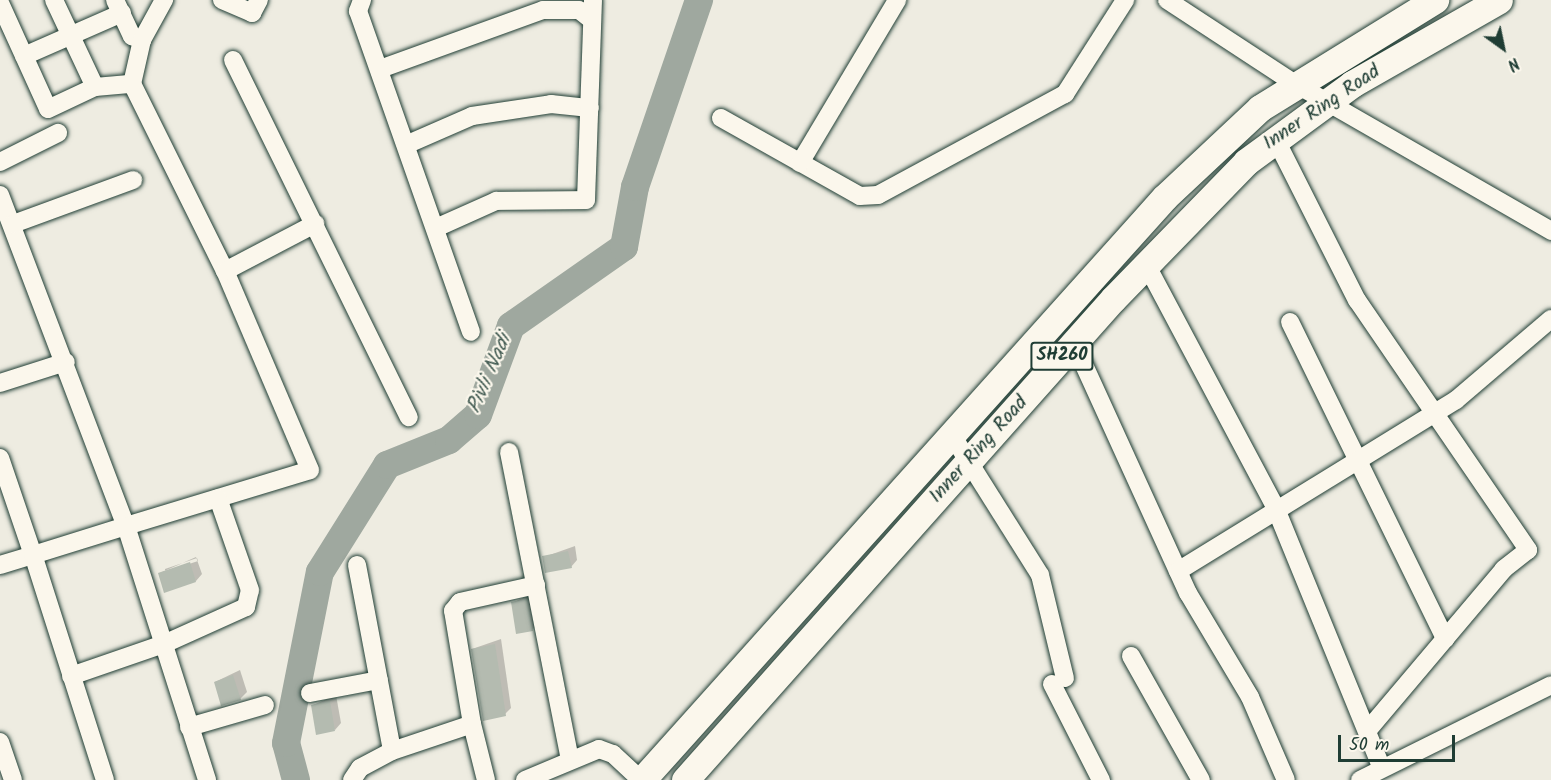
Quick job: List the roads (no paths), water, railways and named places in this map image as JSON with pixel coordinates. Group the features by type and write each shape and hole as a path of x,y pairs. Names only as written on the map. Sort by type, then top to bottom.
{"highway":[{"name":"Inner Ring Road","path":"641,780 1126,235 1260,108 1294,83 1435,0"},
{"name":"Inner Ring Road","path":"685,780 1146,264 1275,138 1326,101 1498,0"}],"street":[{"path":"54,0 95,87"},
{"path":"0,565 310,470 225,271 132,84 142,40 164,0"},
{"path":"222,0 252,13 259,0"},
{"path":"362,0 358,11 438,227 471,332"},
{"path":"801,163 897,0"},
{"path":"721,118 860,196 878,195 1065,94 1125,0"},
{"path":"1167,0 1294,83 1551,231"},
{"path":"0,3 48,109 95,87 132,84"},
{"path":"24,56 71,35 118,7 132,36 142,40"},
{"path":"380,69 543,10 589,9 590,108 586,200 496,201 438,227"},
{"path":"233,60 409,417"},
{"path":"408,144 472,116 551,104 590,108"},
{"path":"0,162 58,133"},
{"path":"1275,138 1357,300 1528,550 1445,639 1367,731"},
{"path":"13,224 132,180"},
{"path":"0,195 66,362 126,526 207,780"},
{"path":"225,271 315,224"},
{"path":"1146,264 1276,509 1381,766"},
{"path":"1178,571 1276,509 1358,464 1434,413 1551,319"},
{"path":"1290,322 1445,639"},
{"path":"1074,343 1178,571 1250,697 1286,780"},
{"path":"0,383 66,362"},
{"path":"950,432 970,460 1040,575 1058,681 1101,780"},
{"path":"509,452 570,760"},
{"path":"0,458 105,780"},
{"path":"71,676 164,644 246,607 250,590 218,498"},
{"path":"357,565 392,751"},
{"path":"486,780 472,724 453,611 460,602 536,585"},
{"path":"1131,656 1201,780"},
{"path":"310,693 379,680"},
{"path":"1360,780 1381,766 1551,685"},
{"path":"189,727 265,705"},
{"path":"351,780 360,768 392,751 472,724"},
{"path":"0,742 13,780"},
{"path":"525,780 599,749 613,754 641,780"}],"waterway":[{"name":"Pivli Nadi","path":"296,780 286,743 320,572 387,465 449,440 478,415 511,326 624,247 635,187 699,0"}]}
